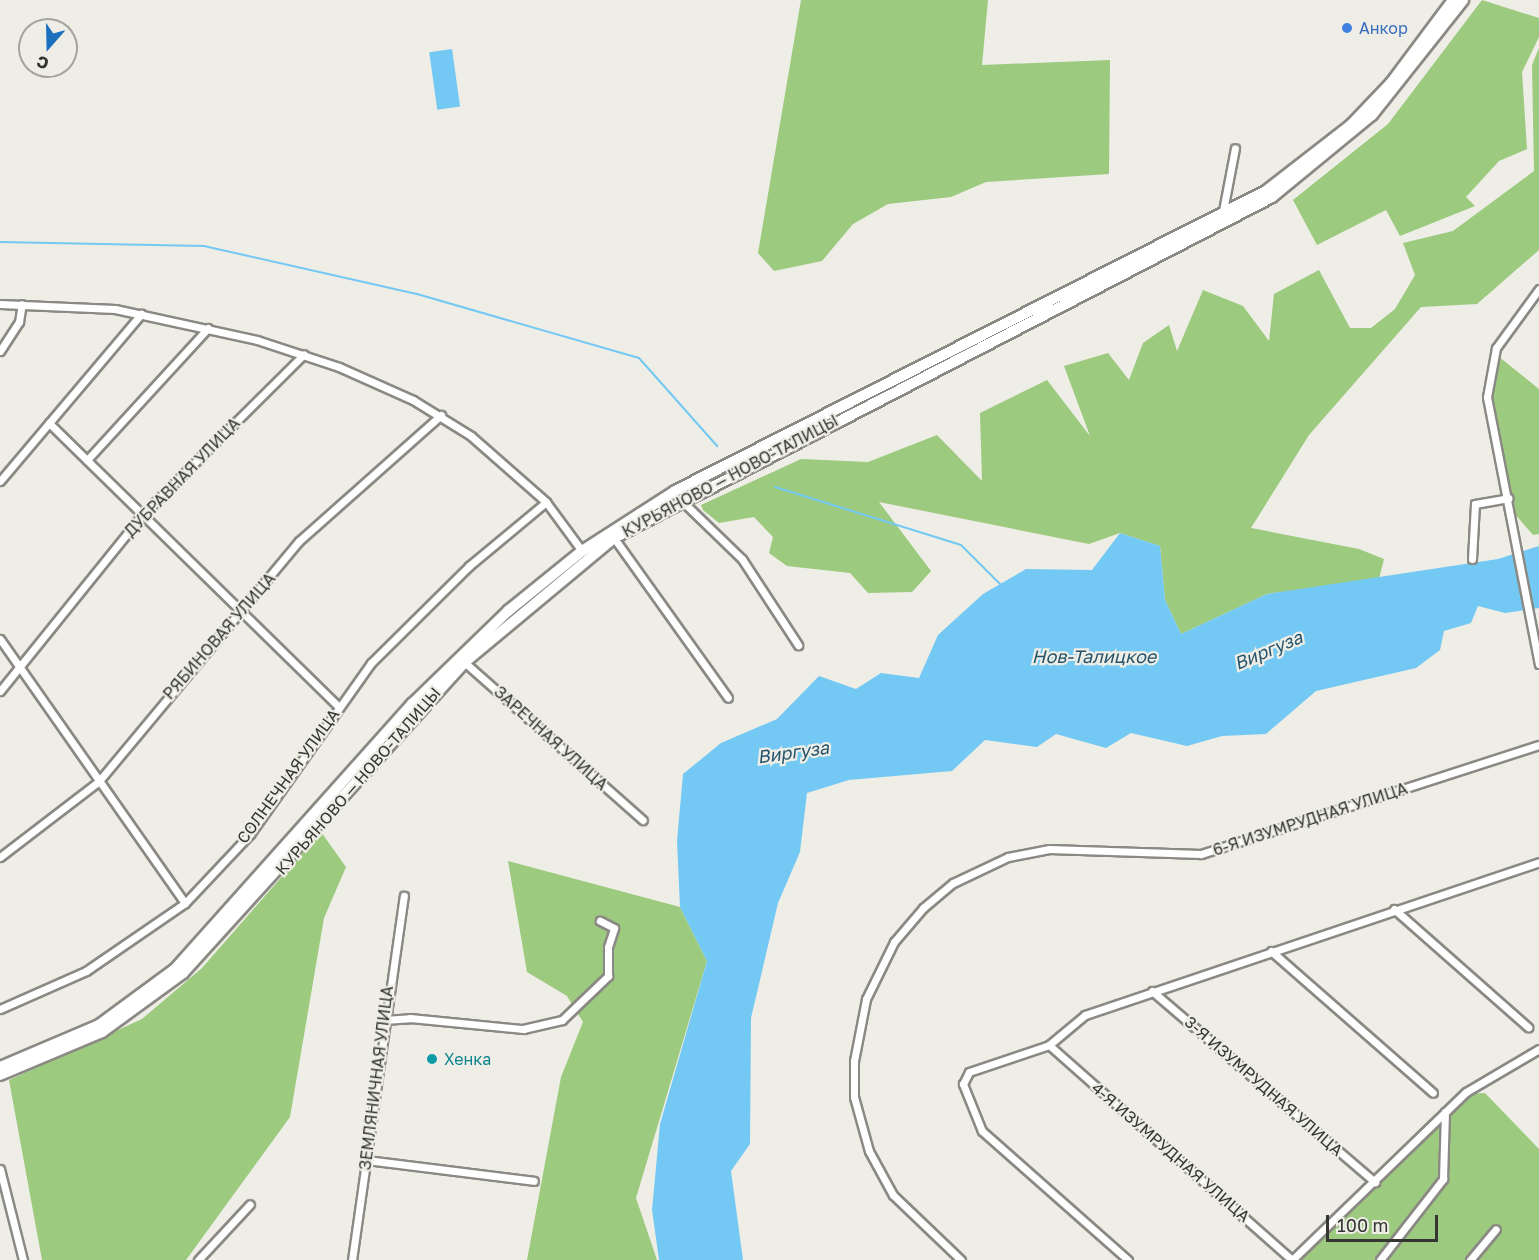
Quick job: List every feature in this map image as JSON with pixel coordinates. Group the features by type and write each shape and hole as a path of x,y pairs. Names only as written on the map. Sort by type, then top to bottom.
{"main road":[{"name":"КУРЬЯНОВО — НОВО-ТАЛИЦЫ","path":"0,1067 99,1025 175,969 462,660 582,550 675,491 1222,217 1293,172 1351,125 1391,83 1453,0"},
{"name":"КУРЬЯНОВО — НОВО-ТАЛИЦЫ","path":"0,1075 102,1032 183,973 462,660 614,538 681,499 1272,197 1372,116 1462,0"}],"street":[{"path":"1222,217 1235,148"},
{"path":"1539,289 1496,348 1488,376 1490,419 1518,546 1539,664"},
{"path":"0,303 141,314 208,328 304,354 441,415 546,502 582,550"},
{"path":"0,351 19,322 22,304"},
{"path":"0,482 141,314"},
{"path":"87,460 208,328"},
{"name":"ДУБРАВНАЯ УЛИЦА","path":"0,691 22,670 142,515 304,354"},
{"name":"РЯБИНОВАЯ УЛИЦА","path":"0,857 99,781 299,541 441,415"},
{"path":"49,423 338,706"},
{"path":"1472,559 1475,504 1508,498"},
{"path":"681,499 742,559 798,645"},
{"name":"СОЛНЕЧНАЯ УЛИЦА","path":"0,1010 86,971 185,903 250,834 338,706 405,626 546,502"},
{"path":"614,538 728,698"},
{"path":"0,639 185,903"},
{"name":"ЗАРЕЧНАЯ УЛИЦА","path":"462,660 643,820"},
{"name":"6-Я ИЗУМРУДНАЯ УЛИЦА","path":"961,1260 893,1195 869,1151 854,1097 854,1061 866,999 894,942 923,908 953,883 1008,857 1049,849 1201,854 1539,745"},
{"path":"1128,1260 982,1131 963,1084 969,1072 1049,1045 1085,1014 1539,862"},
{"name":"ЗЕМЛЯНИЧНАЯ УЛИЦА","path":"352,1260 384,1020 404,896"},
{"path":"1394,909 1528,1027"},
{"path":"384,1020 410,1018 523,1029 562,1020 608,976 608,947 615,928 600,921"},
{"path":"1271,951 1433,1093"},
{"name":"3-Я ИЗУМРУДНАЯ УЛИЦА","path":"1152,991 1375,1182"},
{"name":"4-Я ИЗУМРУДНАЯ УЛИЦА","path":"1049,1045 1292,1260"},
{"path":"1292,1260 1445,1112 1492,1072 1539,1049"},
{"path":"1380,1260 1443,1179 1445,1112"},
{"path":"366,1160 534,1181"},
{"path":"0,1169 23,1260"},
{"path":"198,1260 250,1204"},
{"path":"1470,1260 1496,1229"}],"green space":[{"path":"801,0 988,0 982,65 1110,60 1109,174 986,182 951,197 888,204 853,224 822,261 774,271 758,253"},
{"path":"1482,0 1539,18 1539,37 1522,72 1527,149 1499,161 1466,197 1475,206 1400,236 1386,210 1317,245 1293,200 1388,124"},
{"path":"1539,48 1539,250 1477,304 1421,307 1309,435 1251,528 1359,549 1384,559 1379,579 1267,594 1181,634 1165,600 1160,546 1120,533 1089,544 879,502 931,571 912,592 868,593 850,573 787,566 769,553 773,537 754,517 719,523 703,510 701,505 801,459 868,462 937,435 982,481 980,413 1047,380 1090,436 1064,366 1108,353 1129,380 1143,343 1169,325 1177,351 1203,290 1243,306 1269,341 1274,294 1319,270 1350,328 1371,328 1395,309 1415,275 1403,243 1453,231 1534,171 1532,65"},
{"path":"1498,356 1539,389 1539,534 1533,535 1514,513 1491,390"},
{"path":"321,832 346,867 324,918 290,1117 186,1260 42,1260 9,1080 142,1019 202,968"},
{"path":"508,861 680,907 707,961 636,1198 657,1260 527,1260 561,1077 583,1022 567,996 527,972"},
{"path":"1485,1093 1539,1149 1539,1260 1301,1260 1468,1094"}],"water":[{"path":"452,49 460,106 437,110 429,52"},
{"name":"Нов-Талицкое","path":"1120,533 1160,546 1165,600 1181,634 1267,594 1498,559 1539,546 1539,608 1505,613 1478,606 1471,623 1444,631 1440,650 1416,668 1316,691 1266,734 1222,736 1187,746 1131,733 1106,748 1056,734 1037,747 985,740 952,771 849,780 807,793 800,852 778,903 751,1018 750,1144 731,1171 743,1260 659,1260 652,1210 660,1124 707,961 680,907 677,841 683,774 721,743 777,719 819,676 856,689 881,673 919,678 938,635 983,594 1026,569 1092,570"}],"waterway":[{"path":"0,242 204,246 417,294 639,358 717,446"},
{"path":"775,487 961,545 1001,585"}],"place":[{"name":"Анкор","path":"1347,28"},
{"name":"Хенка","path":"432,1059"}],"water label":[{"name":"Виргуза","path":"1268,650"},
{"name":"Виргуза","path":"793,752"}]}
